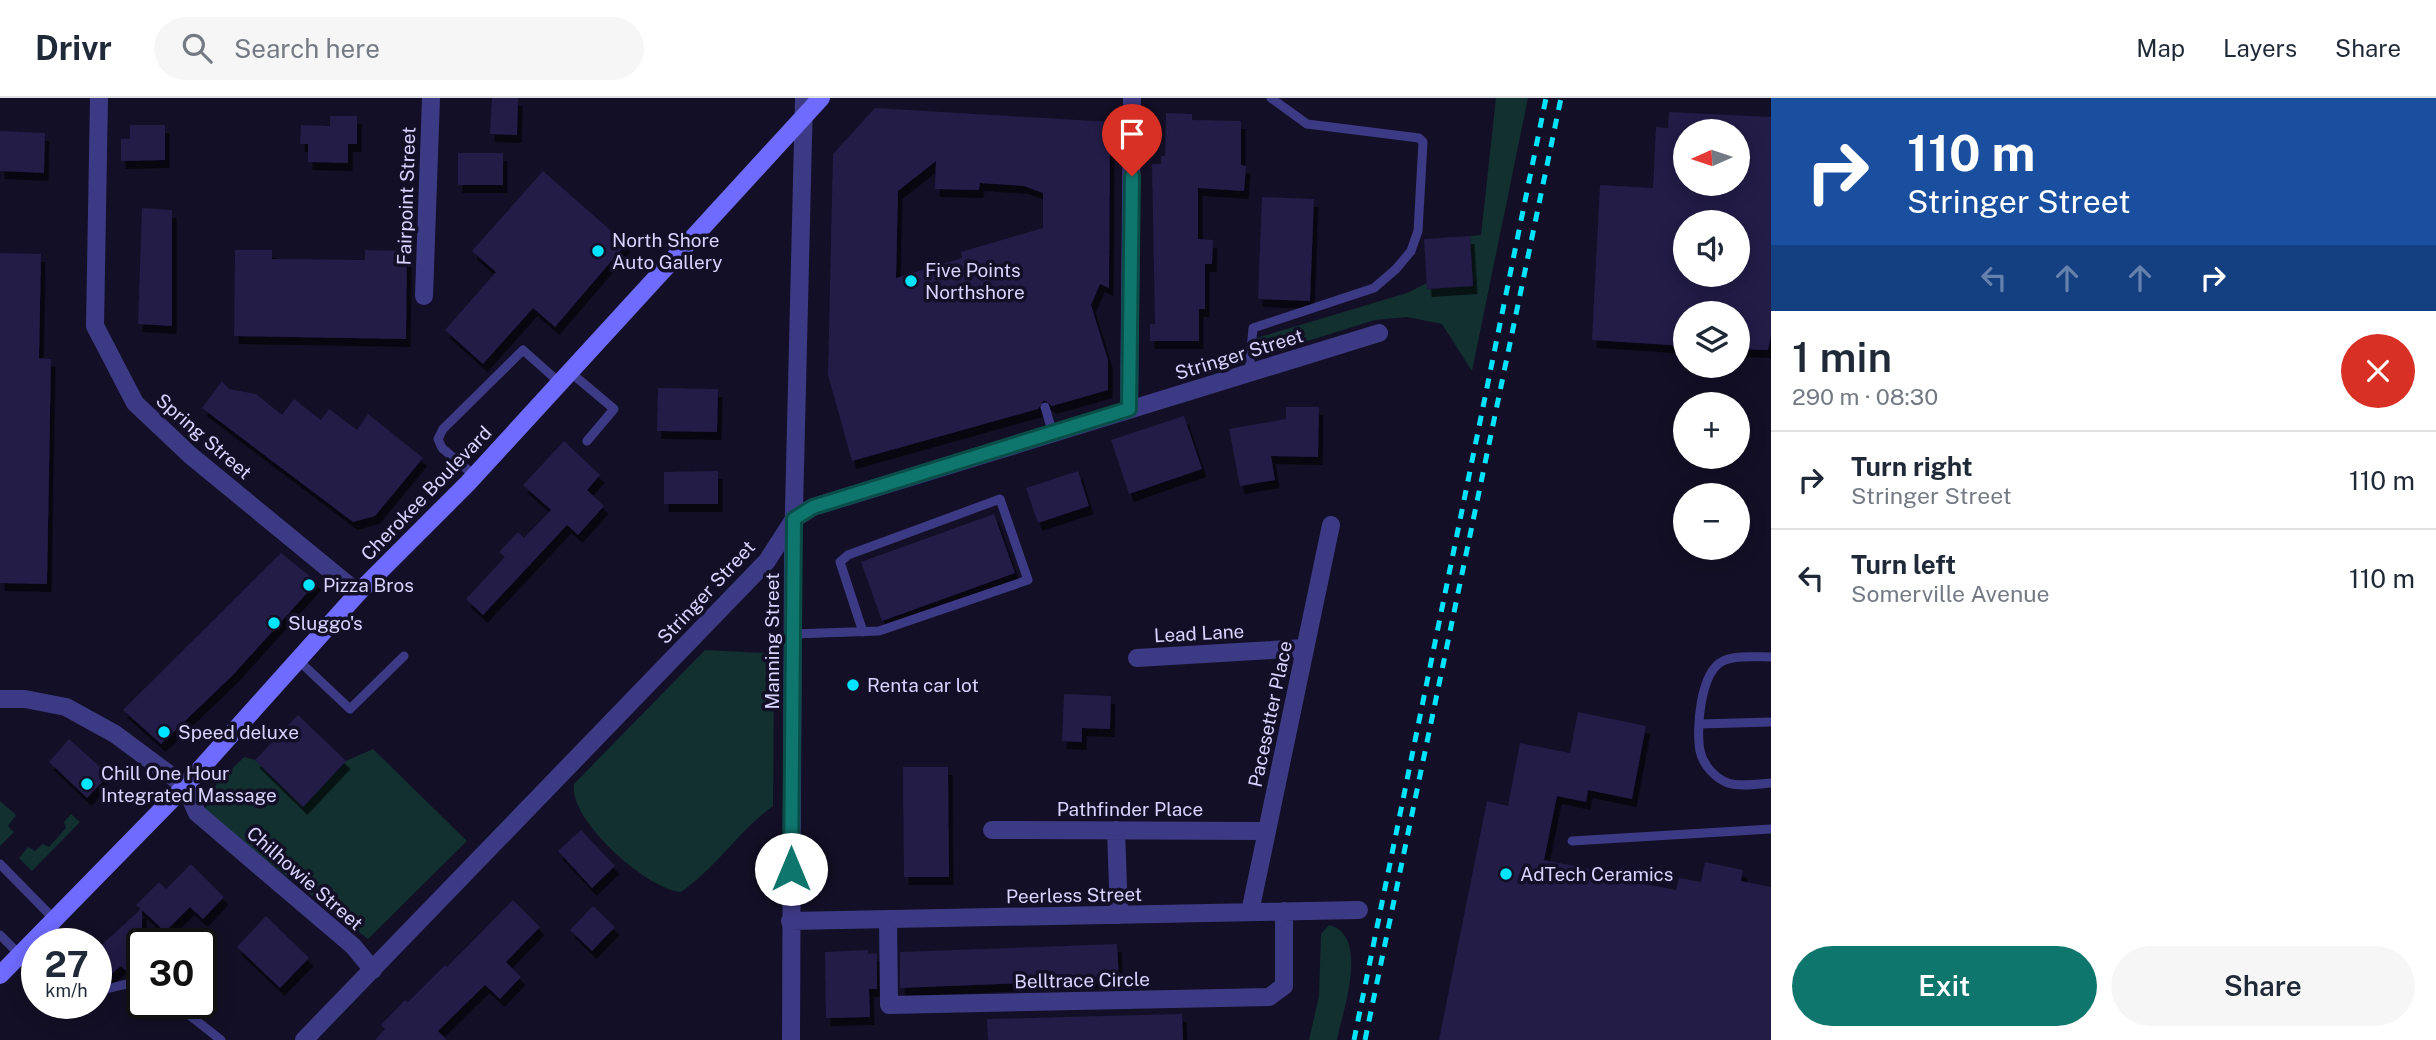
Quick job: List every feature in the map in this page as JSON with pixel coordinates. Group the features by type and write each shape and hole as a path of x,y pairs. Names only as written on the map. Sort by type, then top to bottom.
{"main road":[{"name":"Cherokee Boulevard","path":"49,928 54,919 185,786 358,593 475,475 804,107 821,98"},
{"name":"Cherokee Boulevard","path":"0,975 20,955"}],"street":[{"name":"Spring Street","path":"99,98 95,326 135,403 190,455 358,593"},
{"name":"Fairpoint Street","path":"424,296 431,98"},
{"path":"1129,409 1132,98"},
{"name":"Manning Street","path":"792,1040 790,921 794,519 804,107"},
{"name":"Stringer Street","path":"304,1040 767,561 794,519 813,507 1379,333"},
{"name":"Pacesetter Place","path":"1250,912 1331,525"},
{"name":"Lead Lane","path":"1137,657 1306,648"},
{"name":"Chilhowie Street","path":"0,699 25,699 66,707 115,734 185,786 197,813 353,946 373,970"},
{"name":"Pathfinder Place","path":"992,830 1267,831"},
{"path":"1116,830 1119,915"},
{"name":"Peerless Street","path":"790,921 1359,910"},
{"name":"Belltrace Circle","path":"888,919 888,1005 1269,997 1284,986 1284,911"}],"lane":[{"path":"1249,372 1253,328 1374,288 1411,251 1418,231 1421,208 1423,142 1419,138 1307,124 1271,98"},
{"path":"475,475 442,448 438,439 443,429 523,350 614,409 587,441"},
{"path":"1045,407 1053,434"},
{"path":"793,634 863,632 878,631 1028,580 1000,499 848,555 840,562 863,632"},
{"path":"298,660 350,709 404,656"},
{"path":"1771,657 1725,660 1717,665 1706,679 1700,724 1700,752 1706,766 1717,776 1728,783 1771,783"},
{"path":"1700,724 1771,722"},
{"path":"1572,841 1771,829"},
{"path":"0,864 54,919"},
{"path":"0,935 20,955"},
{"path":"194,1019 221,1040"}],"green space":[{"path":"1496,98 1528,98 1472,371 1442,324 1407,317 1375,320 1269,353 1255,352 1254,341 1260,337 1407,293 1427,283 1427,289 1473,286 1470,236 1481,235"},
{"path":"705,650 765,653 774,665 773,806 681,892 650,879 613,851 584,816 576,799 574,784"},
{"path":"373,749 467,841 368,939 202,811 209,804 207,794 244,757 255,760 303,806 346,761"},
{"path":"0,801 16,815 8,826 14,832 0,846"},
{"path":"71,814 80,822 32,871 19,858 28,847 35,851 43,844 49,847 66,828 64,822"},
{"path":"1329,925 1341,932 1348,943 1351,975 1348,993 1337,1040 1309,1040 1319,996 1321,934"}],"building":[{"path":"492,98 518,98 517,135 490,134"},
{"path":"875,108 1110,122 1109,288 1100,284 1091,305 1108,360 1108,390 1052,406 1044,400 1038,409 852,461 828,375 833,154","holes":["936,161 935,189 979,190 980,183 1024,186 1043,193 1043,228 961,252 962,258 896,278 898,191"]},
{"path":"1669,112 1771,117 1771,335 1768,350 1750,349 1750,301 1673,301 1673,345 1592,340 1600,185 1653,188 1656,127 1668,128"},
{"path":"1166,113 1192,114 1192,120 1241,121 1241,165 1246,166 1244,191 1198,188 1198,239 1213,240 1212,264 1205,264 1205,309 1199,309 1199,341 1150,341 1150,324 1155,324 1152,164 1161,164 1161,156 1165,156"},
{"path":"330,116 357,116 357,144 348,144 348,163 308,162 308,144 300,144 301,125 330,126"},
{"path":"130,125 165,125 165,160 121,161 121,139 130,139"},
{"path":"0,131 45,133 44,173 0,171"},
{"path":"458,153 503,153 503,185 458,185"},
{"path":"543,171 626,244 555,327 533,308 483,364 445,330 496,272 472,251"},
{"path":"1262,197 1314,199 1310,301 1258,299"},
{"path":"142,208 172,210 172,326 138,324"},
{"path":"1470,236 1473,286 1427,289 1424,239"},
{"path":"235,250 272,250 272,259 365,260 365,250 407,251 406,339 234,336"},
{"path":"0,253 41,254 39,358 51,359 47,584 0,583"},
{"path":"222,381 229,389 256,394 282,415 294,399 321,420 329,409 357,430 368,414 423,458 375,516 353,522 202,408"},
{"path":"658,388 718,389 717,432 657,431"},
{"path":"1286,407 1319,407 1318,457 1271,456 1275,480 1240,486 1229,429 1286,419"},
{"path":"1184,416 1202,469 1129,494 1111,440"},
{"path":"564,441 600,475 587,490 604,506 578,535 567,525 483,615 466,599 505,557 499,552 518,532 524,538 551,510 523,485"},
{"path":"718,471 718,504 664,504 664,472"},
{"path":"1078,471 1089,506 1038,523 1026,488"},
{"path":"994,514 1015,573 882,621 861,562"},
{"path":"281,553 317,582 233,675 161,744 123,710"},
{"path":"1064,694 1111,696 1110,729 1082,728 1082,742 1062,741"},
{"name":"AdTech Ceramics","path":"1578,712 1646,726 1632,799 1588,790 1586,802 1557,796 1544,860 1599,871 1598,875 1676,890 1679,878 1701,882 1705,862 1743,870 1741,881 1771,887 1771,1040 1439,1040 1487,801 1508,806 1520,743 1570,753"},
{"path":"298,715 346,761 303,807 255,760"},
{"path":"69,739 100,767 103,781 87,798 49,762"},
{"path":"903,767 948,767 949,877 904,877"},
{"path":"581,830 615,866 592,888 558,851"},
{"path":"191,864 224,897 203,919 190,907 169,928 161,928 142,910 142,928 126,928 126,971 121,966 112,974 112,935 141,909 136,905 159,882 166,889"},
{"path":"513,900 540,927 506,962 521,977 500,999 485,985 438,1031 447,1040 375,1040 385,1029 381,1025 405,1000 408,1002 445,965 447,967"},
{"path":"593,906 615,927 592,951 570,930"},
{"path":"266,916 309,958 280,988 237,947"},
{"path":"1117,944 1119,979 900,988 900,952"},
{"path":"868,950 868,954 877,953 877,989 869,989 870,1017 826,1018 825,952"},
{"path":"1182,1014 1183,1040 988,1040 987,1019"}],"railway":[{"path":"1354,1040 1546,98"},
{"path":"1365,1040 1561,98"}],"place":[{"name":"North Shore Auto Gallery","path":"598,251"},
{"name":"Five Points Northshore","path":"911,281"},
{"name":"Pizza Bros","path":"309,585"},
{"name":"Sluggo's","path":"274,623"},
{"name":"Renta car lot","path":"853,685"},
{"name":"Speed deluxe","path":"164,732"},
{"name":"Chill One Hour Integrated Massage","path":"87,784"},
{"name":"AdTech Ceramics","path":"1506,874"}],"route":[{"path":"791,869 794,519 813,507 1129,409 1132,176"}]}
